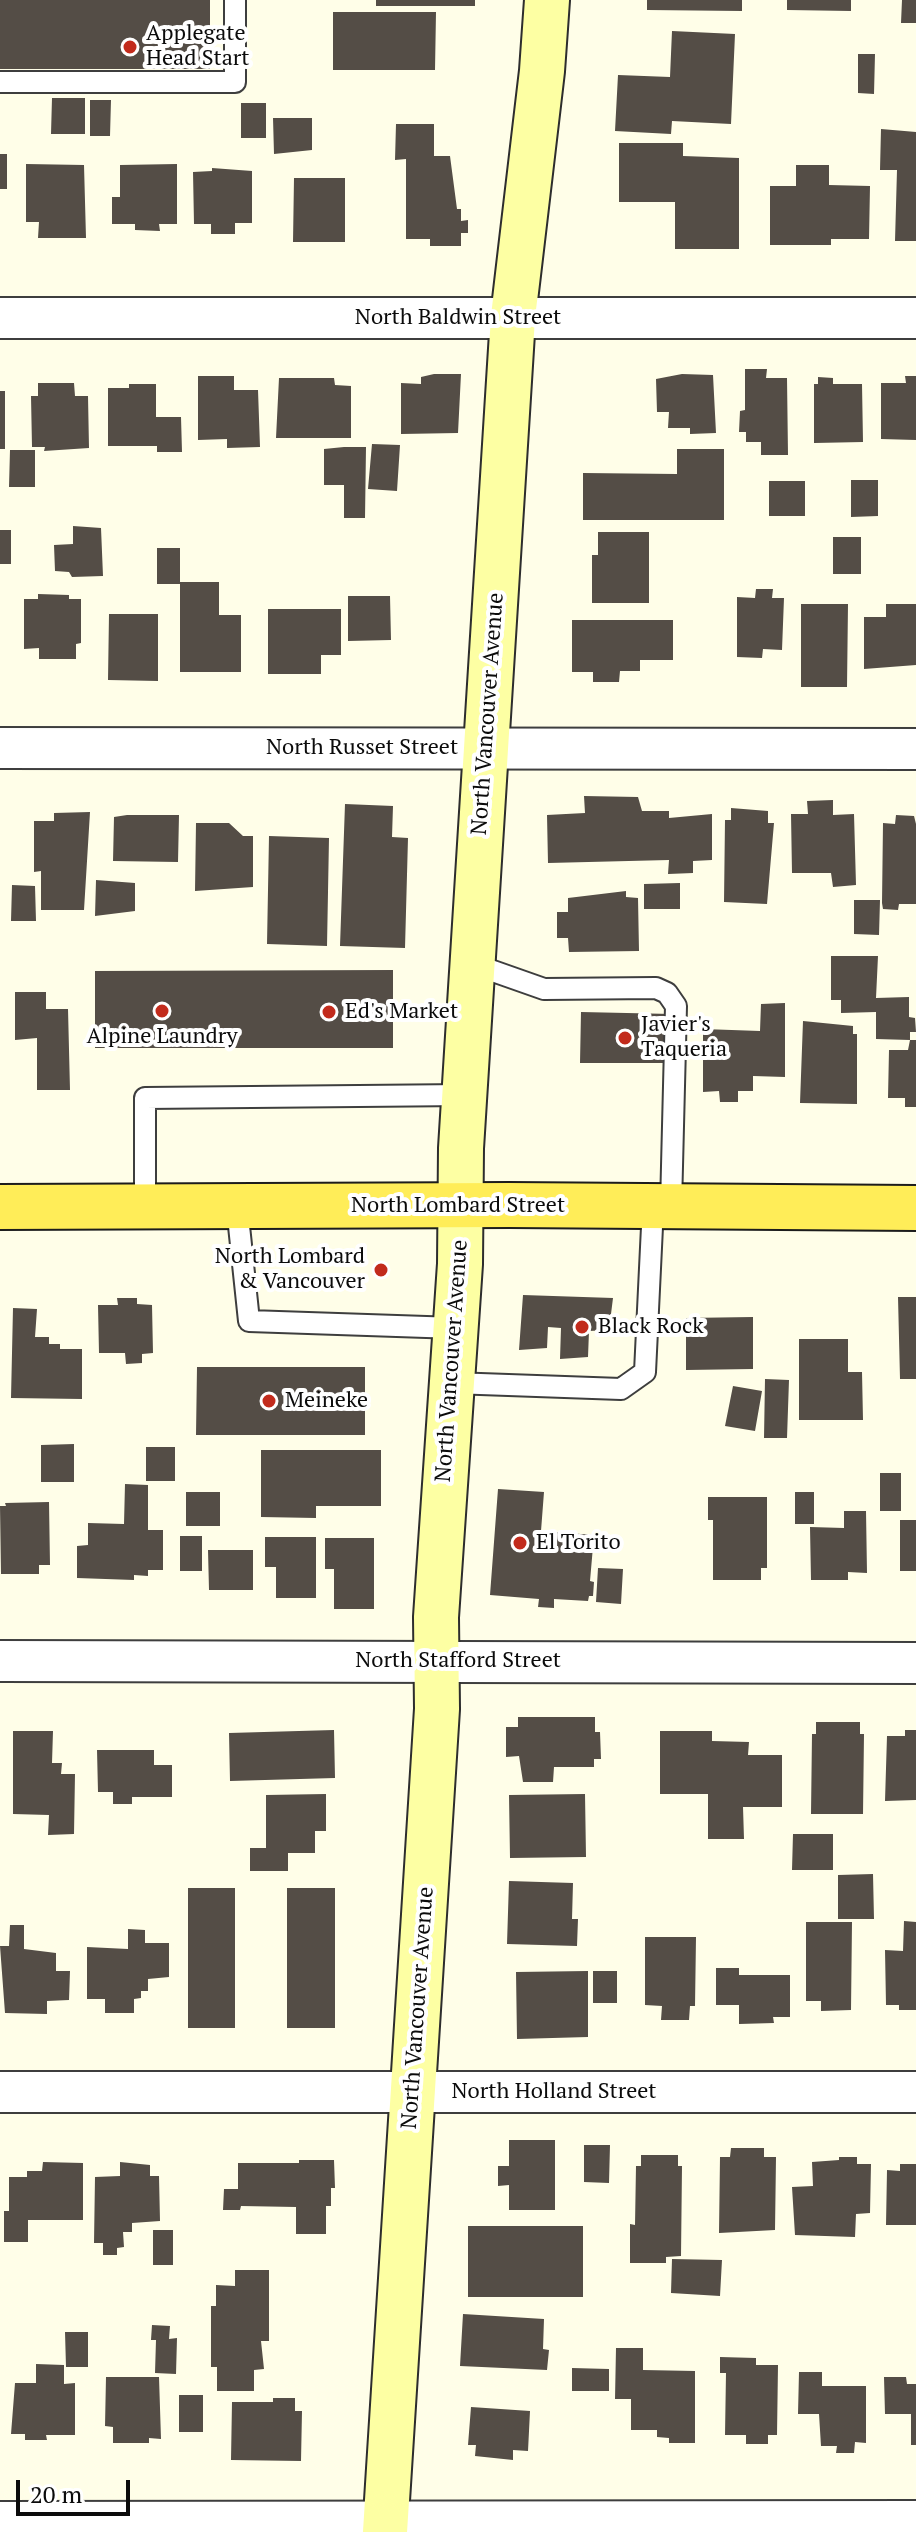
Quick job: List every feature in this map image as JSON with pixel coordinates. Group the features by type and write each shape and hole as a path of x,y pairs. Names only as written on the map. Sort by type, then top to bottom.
{"main road":[{"name":"North Lombard Street","path":"0,1207 916,1208"}],"street":[{"name":"North Vancouver Avenue","path":"385,2526 437,1709 436,1617 456,1328 465,1095 513,317 542,71 547,0"},
{"name":"North Baldwin Street","path":"0,318 916,318"},
{"name":"North Russet Street","path":"0,748 916,749"},
{"name":"North Stafford Street","path":"0,1661 916,1663"},
{"name":"North Holland Street","path":"0,2092 916,2092"},
{"path":"0,2522 385,2526 916,2521"}],"lane":[{"path":"0,82 235,82 235,0"},
{"path":"452,1383 621,1389 645,1372 662,1206 676,1006 667,993 656,988 544,989 473,964"},
{"path":"145,1207 145,1098 465,1095"},
{"path":"237,1207 249,1321 456,1328"}],"building":[{"path":"0,0 210,0 210,69 0,69"},
{"path":"376,0 475,0 475,6 376,6"},
{"path":"647,0 742,0 742,11 647,10"},
{"path":"787,0 851,0 851,11 787,10"},
{"path":"902,0 916,0 916,23 901,23"},
{"path":"333,12 436,12 435,70 333,70"},
{"path":"672,31 735,34 731,124 672,121 671,134 615,131 618,75 670,77"},
{"path":"858,54 875,54 874,94 858,93"},
{"path":"52,98 85,98 85,134 51,134"},
{"path":"90,100 111,100 110,136 90,136"},
{"path":"241,103 266,103 266,138 241,138"},
{"path":"273,118 312,118 312,150 274,154"},
{"path":"396,124 434,124 434,156 450,156 457,209 461,209 461,221 468,220 468,233 461,233 461,246 430,246 430,239 406,239 406,159 395,160"},
{"path":"881,129 916,132 916,241 895,241 897,170 880,170"},
{"path":"619,143 683,143 683,156 739,158 739,249 675,249 675,202 619,202"},
{"path":"0,154 7,154 7,189 0,189"},
{"path":"26,164 84,165 86,238 38,238 39,222 26,222"},
{"path":"177,164 177,224 159,224 160,231 135,230 135,224 112,224 112,197 120,197 120,165"},
{"path":"796,165 829,165 829,185 870,186 869,239 831,239 831,245 770,245 770,186 796,186"},
{"path":"212,168 252,171 252,223 235,223 235,234 211,234 211,224 194,224 193,172 212,171"},
{"path":"294,178 345,178 345,242 293,242"},
{"path":"745,369 767,369 766,378 787,378 788,455 761,455 761,442 746,442 746,432 739,432 740,411 745,410"},
{"path":"461,374 458,433 401,434 401,383 421,384 421,377"},
{"path":"682,374 713,375 716,433 690,434 690,428 668,428 669,412 657,412 656,379"},
{"path":"198,376 234,376 234,390 258,390 260,447 227,448 227,439 198,440"},
{"path":"905,376 916,376 916,440 881,439 881,383 906,383"},
{"path":"818,377 833,378 833,384 862,384 863,442 814,443 814,384 818,384"},
{"path":"279,378 334,378 335,385 351,386 351,438 276,438"},
{"path":"38,383 74,383 75,396 88,396 89,448 44,451 45,447 32,447 31,396 38,396"},
{"path":"129,384 156,384 156,417 181,417 182,452 157,452 157,446 108,446 108,388 129,388"},
{"path":"0,391 5,391 5,449 0,449"},
{"path":"372,444 400,445 397,491 368,489"},
{"path":"366,447 365,518 344,518 344,485 324,485 324,449"},
{"path":"677,449 724,449 724,520 583,520 583,473 677,474"},
{"path":"10,450 35,450 35,487 9,487"},
{"path":"851,480 878,480 878,516 851,517"},
{"path":"769,481 805,481 805,516 769,516"},
{"path":"73,526 101,528 103,576 72,577 69,572 55,571 54,545 73,544"},
{"path":"0,530 11,530 11,564 0,564"},
{"path":"598,532 649,532 649,603 592,603 592,555 598,555"},
{"path":"833,537 861,537 861,574 833,574"},
{"path":"157,548 180,548 180,584 157,584"},
{"path":"180,582 219,582 219,615 241,615 241,672 180,672"},
{"path":"756,589 773,589 772,598 784,598 782,650 763,649 762,658 737,657 737,597 755,598"},
{"path":"38,594 69,595 69,599 81,599 81,643 76,644 76,659 39,659 39,648 24,649 24,599 38,599"},
{"path":"348,596 390,596 391,640 348,641"},
{"path":"801,604 848,604 847,687 801,687"},
{"path":"886,604 916,604 916,665 864,669 864,617 886,617"},
{"path":"268,609 341,609 341,655 321,655 321,674 268,674"},
{"path":"109,614 158,614 158,681 108,680"},
{"path":"572,620 673,620 673,660 640,660 640,671 620,671 619,682 593,682 593,672 572,672"},
{"path":"584,796 638,797 642,811 669,811 669,818 712,814 712,860 693,861 693,873 668,874 669,860 548,863 547,815 585,813"},
{"path":"833,800 833,815 854,814 856,885 833,887 831,873 792,873 791,814 808,814 807,801"},
{"path":"345,804 393,806 392,837 408,838 405,948 340,946"},
{"path":"731,808 768,811 768,823 774,823 767,904 724,902 725,820 731,820"},
{"path":"90,812 84,910 41,910 41,871 34,872 34,821 54,821 54,813"},
{"path":"179,815 178,862 113,861 114,817"},
{"path":"896,815 914,816 916,824 916,904 899,904 898,910 883,909 882,903 883,823 895,824"},
{"path":"196,823 229,823 243,836 253,836 253,887 195,891"},
{"path":"269,836 329,838 327,946 267,944"},
{"path":"96,880 135,883 135,911 95,916"},
{"path":"680,883 680,909 644,909 644,884"},
{"path":"12,885 35,886 36,921 11,921"},
{"path":"626,891 626,897 638,898 639,951 569,952 568,938 557,938 557,912 568,912 568,898"},
{"path":"854,900 880,900 879,935 854,934"},
{"path":"831,956 878,956 876,998 909,997 909,1017 915,1018 916,1032 910,1032 910,1040 876,1039 876,1012 841,1013 841,1000 831,1000"},
{"path":"393,970 393,1048 95,1048 95,971"},
{"path":"15,992 46,992 46,1009 68,1009 70,1090 37,1090 37,1038 15,1040"},
{"path":"785,1003 785,1077 753,1076 753,1091 738,1091 738,1102 720,1102 719,1091 703,1092 703,1029 760,1031 761,1004"},
{"path":"581,1012 672,1014 672,1063 580,1063"},
{"path":"803,1021 853,1026 853,1034 857,1034 857,1104 800,1103"},
{"path":"910,1040 916,1040 916,1107 905,1107 905,1098 888,1098 889,1050 908,1050"},
{"name":"Black Rock","path":"523,1295 613,1298 609,1330 589,1331 588,1357 560,1359 561,1328 548,1327 547,1348 519,1350"},
{"path":"898,1297 916,1297 916,1379 900,1379"},
{"path":"117,1298 137,1298 137,1304 152,1305 153,1353 142,1354 142,1363 126,1364 125,1353 99,1353 98,1305 118,1305"},
{"path":"13,1308 37,1309 35,1337 49,1337 49,1344 60,1344 60,1349 82,1349 82,1399 11,1398"},
{"path":"753,1317 753,1369 686,1370 686,1318"},
{"path":"799,1339 848,1339 848,1372 862,1372 863,1420 799,1420"},
{"path":"197,1367 365,1367 365,1435 196,1435"},
{"path":"765,1379 789,1380 787,1438 764,1438"},
{"path":"733,1386 762,1391 755,1431 725,1426"},
{"path":"74,1444 74,1482 41,1482 41,1445"},
{"path":"146,1447 175,1447 175,1481 146,1481"},
{"path":"261,1450 381,1450 381,1506 316,1506 316,1518 261,1517"},
{"path":"880,1473 901,1473 901,1511 880,1511"},
{"path":"125,1484 148,1485 148,1530 163,1530 163,1570 148,1570 148,1576 134,1575 134,1580 77,1578 77,1546 88,1545 88,1523 124,1524"},
{"path":"498,1489 544,1492 541,1531 594,1535 590,1581 594,1582 593,1596 589,1596 588,1601 554,1599 554,1608 538,1607 539,1599 490,1595"},
{"path":"186,1492 220,1492 220,1526 186,1526"},
{"path":"795,1492 814,1492 814,1524 795,1524"},
{"path":"708,1497 767,1497 767,1568 761,1568 761,1580 713,1580 713,1520 708,1520"},
{"path":"49,1502 50,1565 39,1565 39,1574 1,1574 0,1506 6,1506 5,1503"},
{"path":"844,1511 866,1511 867,1573 848,1572 848,1580 811,1580 810,1527 844,1528"},
{"path":"900,1520 916,1520 916,1571 900,1571"},
{"path":"180,1536 202,1536 202,1571 180,1571"},
{"path":"265,1537 316,1537 316,1598 276,1598 276,1567 265,1567"},
{"path":"325,1538 374,1538 374,1609 334,1609 334,1569 325,1569"},
{"path":"208,1550 253,1550 253,1590 209,1590"},
{"path":"598,1568 623,1569 621,1604 596,1602"},
{"path":"518,1717 595,1717 595,1732 600,1732 601,1759 594,1759 594,1767 554,1767 553,1782 523,1782 519,1756 506,1757 506,1727 518,1727"},
{"path":"816,1722 860,1722 860,1734 864,1734 863,1814 811,1814 812,1734 816,1734"},
{"path":"334,1730 335,1778 230,1781 229,1733"},
{"path":"905,1730 916,1730 916,1800 885,1801 887,1736 905,1736"},
{"path":"13,1731 53,1731 52,1763 62,1763 61,1774 75,1774 74,1834 48,1835 49,1815 13,1814"},
{"path":"660,1731 712,1731 712,1741 749,1742 748,1755 782,1755 782,1807 743,1807 744,1839 708,1839 708,1794 660,1794"},
{"path":"97,1750 154,1750 154,1765 172,1765 172,1797 132,1797 132,1804 113,1804 113,1792 98,1792"},
{"path":"326,1794 326,1831 315,1831 315,1853 288,1853 288,1871 250,1871 250,1848 266,1848 266,1795"},
{"path":"585,1794 586,1857 510,1858 509,1795"},
{"path":"793,1834 833,1834 833,1870 792,1870"},
{"path":"873,1874 874,1919 838,1919 838,1875"},
{"path":"509,1881 573,1883 572,1919 578,1919 577,1946 507,1944"},
{"path":"188,1888 235,1888 235,2028 188,2028"},
{"path":"287,1888 335,1888 335,2028 287,2028"},
{"path":"904,1921 916,1922 916,2010 899,2010 899,2005 886,2005 885,1950 903,1951"},
{"path":"806,1922 852,1922 851,2010 821,2011 821,2001 806,2001"},
{"path":"10,1925 24,1925 24,1949 56,1953 56,1971 70,1971 69,2000 47,2001 47,2014 5,2013 0,1946 9,1946"},
{"path":"128,1929 145,1930 145,1943 169,1943 169,1977 148,1979 148,1991 141,1991 141,1998 134,1999 134,2013 105,2013 105,1999 87,1999 87,1947 128,1949"},
{"path":"645,1937 696,1937 695,2006 690,2006 689,2020 661,2020 662,2006 645,2005"},
{"path":"716,1968 739,1968 739,1975 790,1975 790,2017 773,2017 774,2023 739,2024 739,2005 716,2005"},
{"path":"588,1971 588,2037 517,2039 516,1972"},
{"path":"593,1971 617,1971 617,2003 593,2003"},
{"path":"509,2140 555,2140 555,2210 509,2210 509,2185 498,2186 498,2166 509,2166"},
{"path":"584,2145 610,2145 609,2183 584,2182"},
{"path":"731,2148 764,2148 764,2157 776,2157 775,2230 719,2233 720,2157 730,2157"},
{"path":"641,2155 678,2155 678,2166 682,2166 681,2256 666,2257 666,2263 630,2263 630,2224 635,2225 636,2166 641,2166"},
{"path":"839,2157 857,2157 857,2164 871,2164 870,2213 856,2214 855,2237 795,2235 792,2187 813,2186 812,2162 839,2160"},
{"path":"299,2160 334,2160 335,2188 331,2188 331,2206 326,2206 326,2234 296,2234 296,2207 241,2206 240,2210 223,2210 224,2189 238,2189 238,2163 299,2163"},
{"path":"43,2162 83,2163 83,2220 28,2220 28,2242 4,2242 4,2211 9,2211 9,2177 27,2177 27,2171 42,2171"},
{"path":"120,2162 150,2165 150,2176 159,2176 160,2221 132,2223 132,2232 123,2232 124,2247 117,2248 117,2255 103,2255 103,2243 94,2243 95,2177 120,2176"},
{"path":"900,2164 916,2164 916,2225 886,2225 887,2170 900,2171"},
{"path":"468,2226 583,2226 583,2297 468,2297"},
{"path":"153,2230 173,2230 173,2265 153,2265"},
{"path":"672,2259 722,2260 720,2296 671,2293"},
{"path":"235,2270 269,2270 269,2341 261,2341 264,2369 254,2370 254,2391 217,2391 217,2367 211,2367 211,2306 216,2306 216,2285 235,2286"},
{"path":"463,2314 544,2319 543,2349 549,2350 547,2370 460,2366"},
{"path":"152,2325 170,2326 169,2339 177,2338 176,2374 155,2373 156,2340 151,2340"},
{"path":"65,2332 88,2332 88,2367 66,2367"},
{"path":"616,2348 643,2348 643,2370 695,2371 695,2443 669,2443 669,2438 657,2437 657,2430 631,2430 631,2399 615,2399"},
{"path":"720,2357 756,2358 756,2365 778,2365 777,2435 768,2435 768,2444 746,2444 746,2435 725,2435 726,2373 720,2373"},
{"path":"36,2364 64,2365 64,2384 75,2383 75,2435 46,2435 47,2440 25,2440 25,2434 11,2434 15,2383 36,2383"},
{"path":"572,2368 609,2369 609,2391 572,2391"},
{"path":"799,2372 822,2372 822,2386 866,2386 866,2443 855,2442 854,2453 836,2453 837,2446 821,2446 819,2414 798,2414"},
{"path":"106,2377 159,2377 161,2439 149,2438 149,2443 113,2443 113,2427 105,2426"},
{"path":"884,2377 906,2377 907,2384 916,2384 916,2445 911,2445 911,2414 885,2414"},
{"path":"179,2395 203,2395 203,2432 179,2432"},
{"path":"273,2398 295,2398 295,2411 302,2411 301,2461 231,2460 232,2402 273,2402"},
{"path":"471,2407 530,2411 528,2451 513,2450 513,2460 475,2456 476,2445 468,2445"}],"place":[{"name":"Applegate Head Start","path":"130,47"},
{"name":"Alpine Laundry","path":"162,1011"},
{"name":"Ed's Market","path":"329,1012"},
{"name":"Javier's Taqueria","path":"625,1038"},
{"name":"North Lombard & Vancouver","path":"381,1270"},
{"name":"Black Rock","path":"582,1327"},
{"name":"Meineke","path":"269,1401"},
{"name":"El Torito","path":"520,1543"}]}
